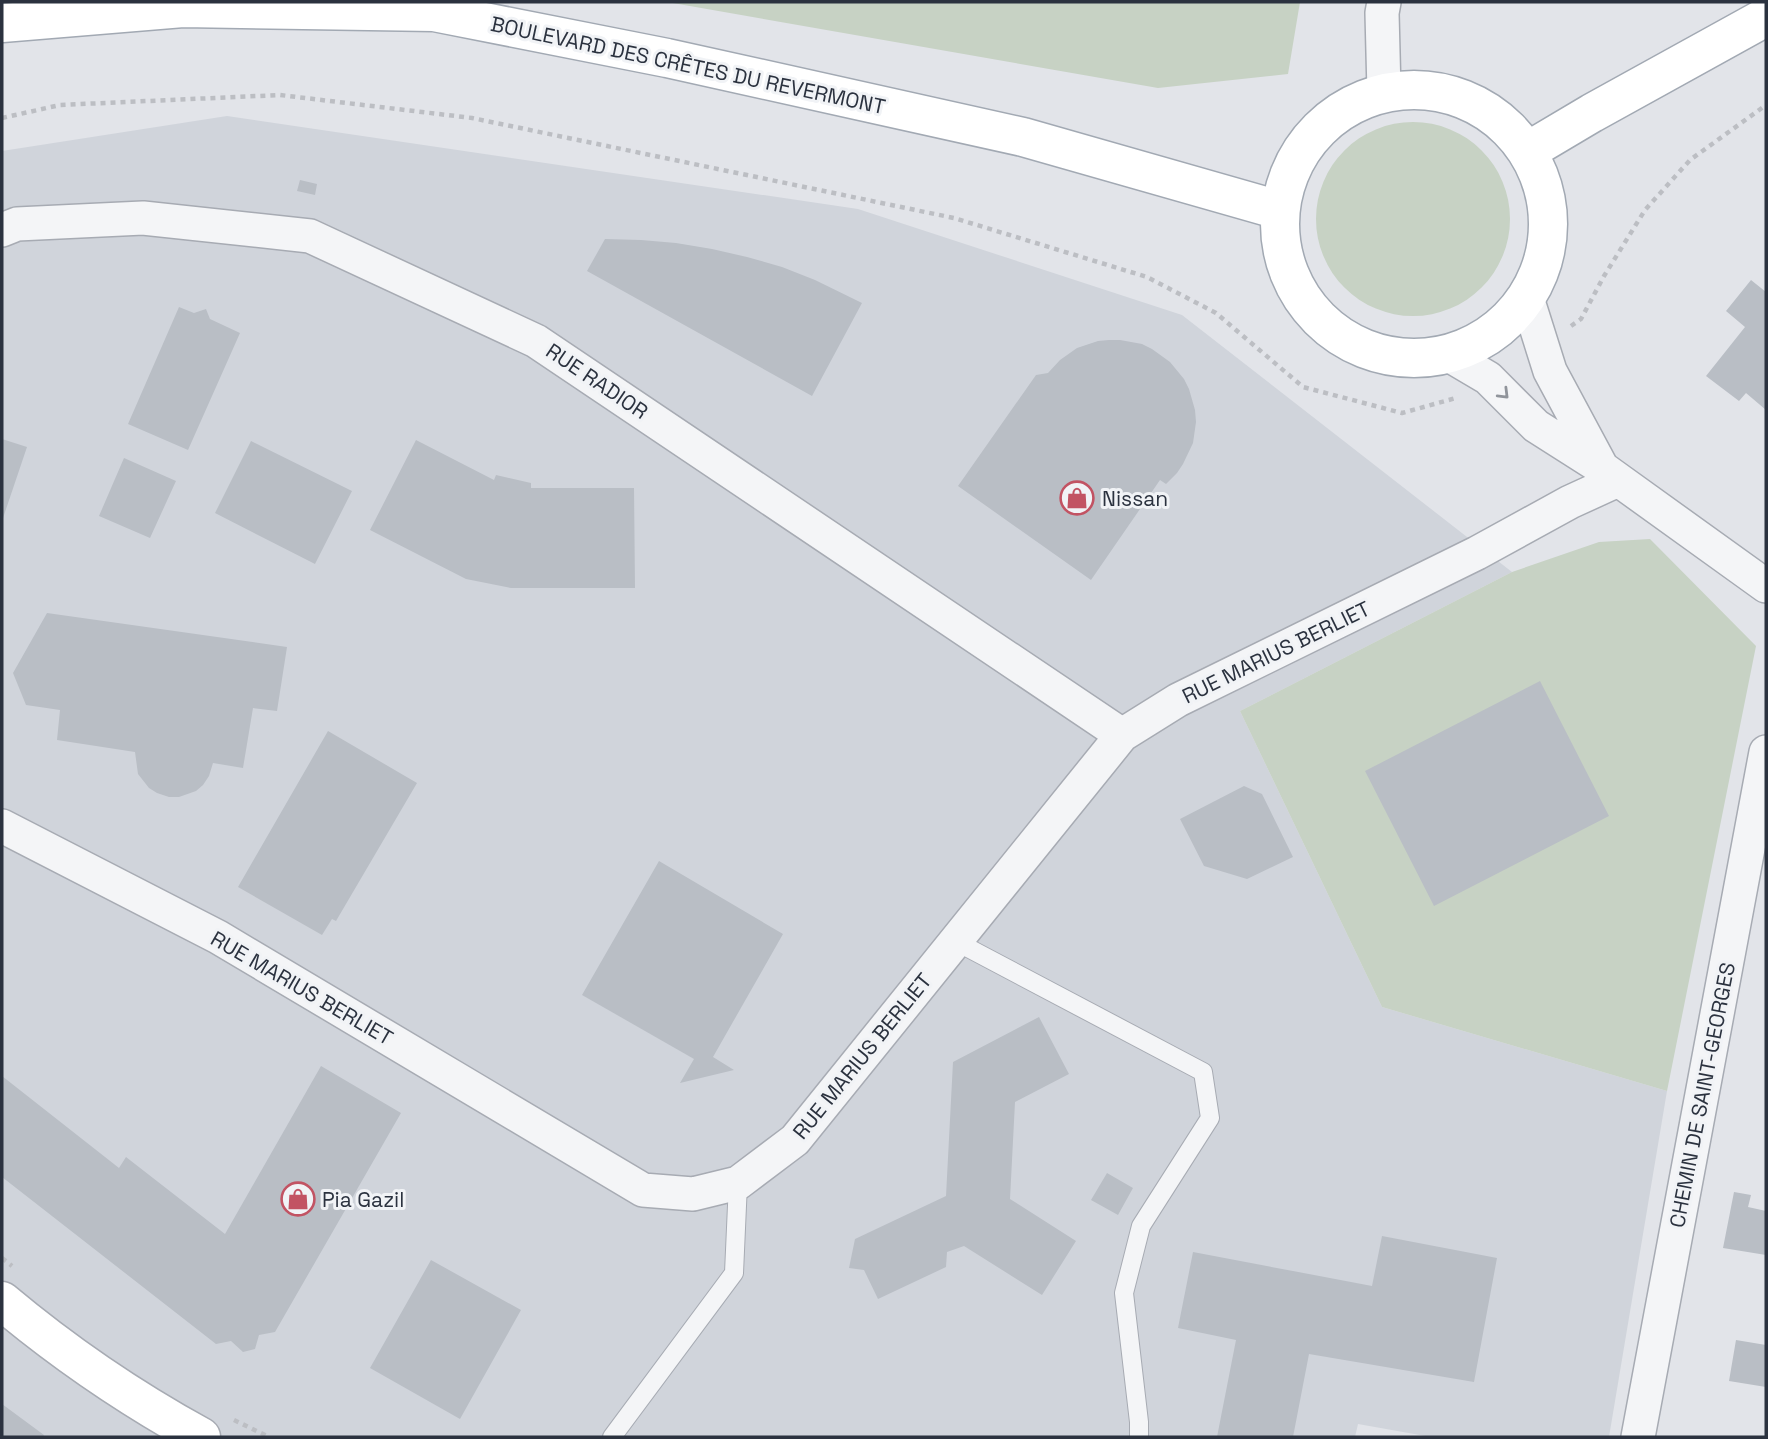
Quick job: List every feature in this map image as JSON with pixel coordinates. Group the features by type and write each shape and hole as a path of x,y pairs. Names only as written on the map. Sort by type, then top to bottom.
{"main road":[{"name":"BOULEVARD DES CRÊTES DU REVERMONT","path":"2,23 183,8 434,12 667,58 1023,137 1279,210"},
{"path":"1528,151 1766,17"},
{"path":"1426,89 1466,99 1501,120 1528,151 1544,187 1549,224 1544,263 1527,298 1506,323 1480,342 1450,355 1406,359 1363,350 1326,328 1298,294 1282,254 1279,210 1290,169 1312,134 1345,107 1384,92 1426,89"},
{"path":"2,1301 47,1338 103,1378 201,1437"}],"street":[{"path":"1384,2 1384,92"},
{"name":"RUE RADIOR","path":"2,230 17,224 142,218 310,236 536,341 1122,735"},
{"path":"1527,298 1550,371 1610,474"},
{"path":"1450,355 1488,378 1536,426 1610,474 1766,586"},
{"name":"RUE MARIUS BERLIET","path":"2,826 218,937 643,1190 693,1194 738,1183 795,1140 1122,735 1178,700 1477,553 1570,502 1610,474"},
{"name":"CHEMIN DE SAINT-GEORGES","path":"1638,1437 1766,752"}],"lane":[{"path":"955,941 1203,1072 1210,1118 1142,1226 1124,1293 1139,1437"},
{"path":"612,1437 734,1273 738,1183"}],"path":[{"path":"2,118 60,105 280,95 472,118 954,218 1147,277 1216,313 1303,387 1365,404 1402,413 1497,387"},
{"path":"1543,347 1581,318 1645,210 1690,160 1766,104"}],"shaded area":[{"path":"227,116 858,209 1182,315 1512,572 1240,711 1382,1007 1667,1091 1609,1437 1431,1437 1358,1424 1355,1437 2,1437 2,151"}],"green space":[{"path":"667,2 1300,2 1288,74 1158,88"},
{"path":"1413,122 1450,130 1481,151 1502,182 1510,219 1502,256 1481,287 1450,308 1413,316 1376,308 1345,287 1324,256 1316,219 1324,182 1345,151 1376,130"},
{"path":"1650,539 1756,646 1667,1091 1382,1007 1240,711 1512,572 1599,542"}],"building":[{"path":"300,180 317,184 315,195 297,191"},
{"path":"605,239 676,243 747,257 815,280 862,303 812,396 587,271"},
{"path":"1751,280 1766,292 1766,410 1746,393 1739,401 1706,376 1745,327 1726,311"},
{"path":"179,307 194,313 206,309 210,319 240,333 188,450 128,424"},
{"path":"1120,340 1142,344 1170,362 1189,389 1196,422 1193,443 1183,464 1166,484 1160,480 1091,580 958,486 1036,375 1048,373 1077,348 1098,341"},
{"path":"2,439 27,447 2,521"},
{"path":"416,440 494,480 496,475 531,483 531,488 634,488 635,588 511,588 466,579 370,530"},
{"path":"251,441 352,491 315,564 215,513"},
{"path":"124,458 176,481 150,538 99,516"},
{"path":"47,613 287,647 277,711 253,708 243,768 213,763 209,776 196,791 179,797 157,793 149,788 138,774 135,752 57,740 60,710 26,705 13,673"},
{"path":"1540,681 1609,816 1434,906 1365,771"},
{"path":"328,731 417,783 336,921 332,919 322,935 238,887"},
{"path":"1244,786 1262,794 1293,857 1247,879 1204,866 1180,819"},
{"path":"659,861 783,934 713,1057 734,1070 680,1083 694,1059 582,995"},
{"path":"1039,1017 1069,1074 1015,1102 1010,1199 1076,1241 1042,1295 964,1246 947,1252 946,1267 878,1299 864,1270 849,1268 855,1239 946,1196 953,1062"},
{"name":"Pia Gazil","path":"321,1066 401,1113 275,1332 259,1335 255,1349 243,1352 231,1341 216,1344 2,1177 2,1076 119,1168 126,1157 225,1234"},
{"path":"1107,1173 1133,1188 1118,1215 1091,1200"},
{"path":"1734,1192 1751,1195 1748,1207 1766,1211 1766,1255 1723,1248"},
{"path":"1382,1236 1497,1258 1474,1382 1309,1354 1293,1437 1217,1437 1236,1340 1178,1328 1193,1252 1372,1286"},
{"path":"431,1260 521,1310 460,1419 370,1368"},
{"path":"1736,1340 1766,1345 1766,1387 1729,1381"},
{"path":"2,1404 44,1435 43,1437 2,1437"}],"place":[{"name":"Nissan","path":"1077,498"},
{"name":"Pia Gazil","path":"298,1199"}]}
